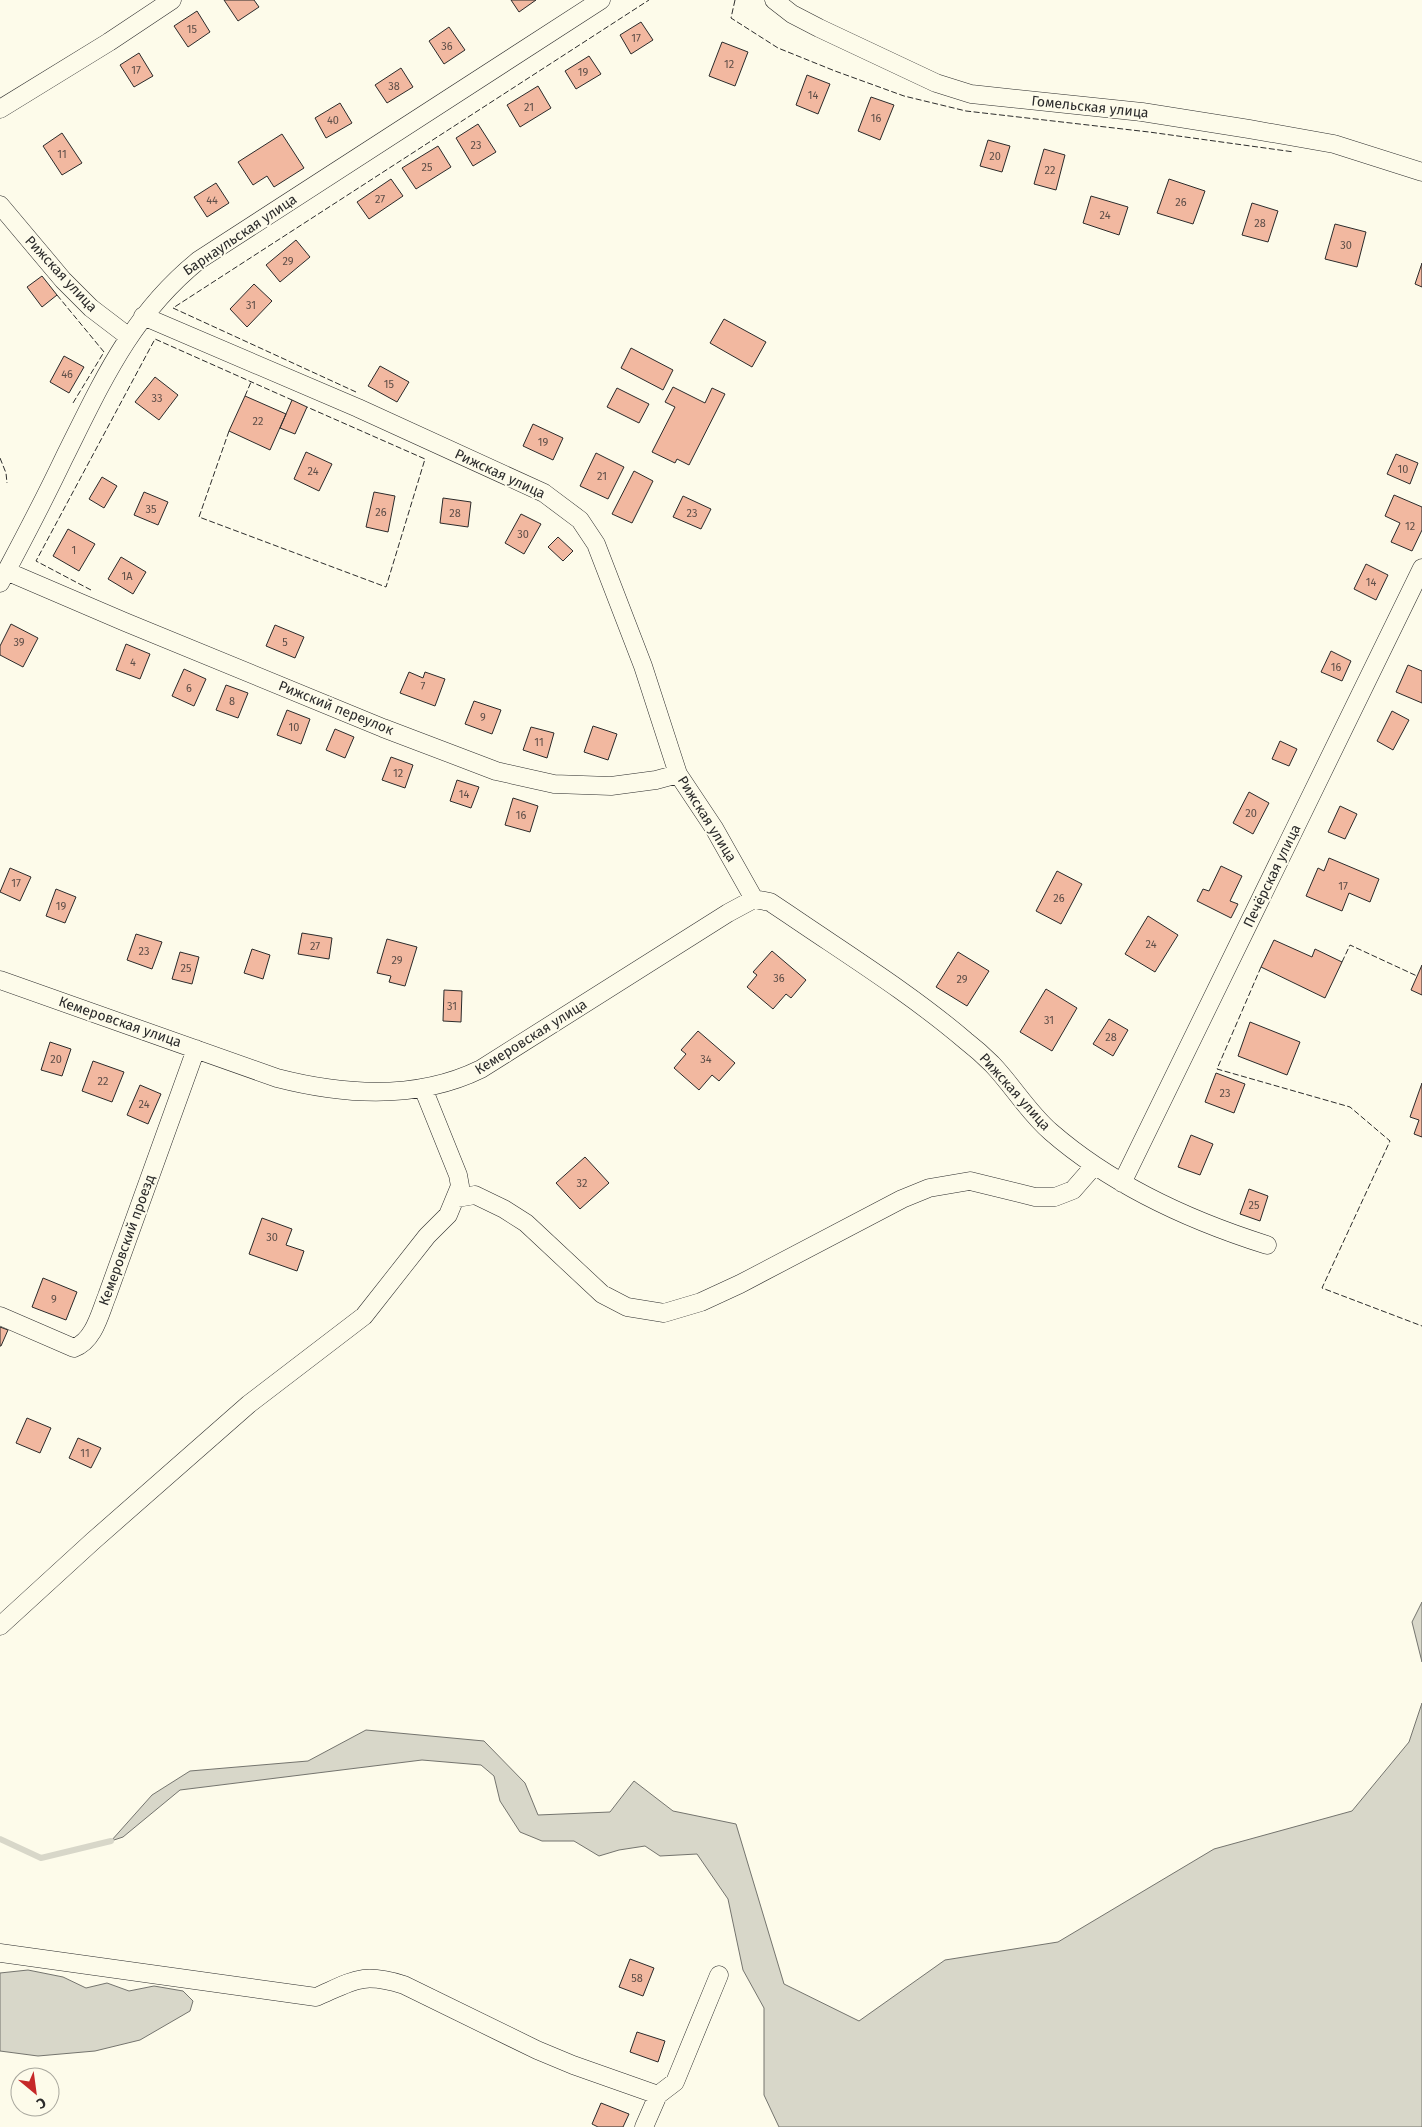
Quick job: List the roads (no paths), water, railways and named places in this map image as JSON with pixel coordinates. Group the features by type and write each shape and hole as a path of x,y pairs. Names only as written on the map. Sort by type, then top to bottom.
{"street":[{"path":"0,109 109,42 172,0"},
{"name":"Барнаульская улица","path":"3,577 107,372 128,336 172,283 199,260 601,0"},
{"name":"Гомельская улица","path":"774,0 792,14 828,32 936,83 971,94 1142,112 1249,129 1334,144 1422,172"},
{"name":"Рижская улица","path":"0,205 63,280 91,308 128,336"},
{"name":"Рижская улица","path":"143,316 358,408 535,489 551,498 580,520 596,544 643,666 678,774 714,828 754,899 770,902 926,1009 992,1064 1022,1103 1050,1132 1094,1166 1122,1183 1201,1221 1267,1245"},
{"name":"Печёрская улица","path":"1122,1183 1422,568"},
{"name":"Рижский переулок","path":"3,577 496,771 554,784 611,786 656,780 678,774"},
{"name":"Кемеровская улица","path":"0,980 277,1078 309,1086 344,1091 406,1091 464,1077 481,1069 728,913 754,899"},
{"name":"Кемеровский проезд","path":"0,1316 74,1348 82,1345 91,1333 107,1296 196,1049"},
{"path":"0,1626 93,1541 249,1404 364,1316 427,1236 448,1215 457,1198 460,1186 458,1175 423,1088"},
{"path":"457,1198 475,1194 526,1223 602,1294 627,1306 664,1313 701,1302 740,1284 902,1199 929,1188 970,1181 1035,1198 1055,1197 1073,1190 1094,1166"},
{"path":"0,1953 316,1996 356,1980 370,1977 385,1979 404,1985 573,2065 658,2095"},
{"path":"644,2127 658,2095 674,2082 719,1976"}],"waterway":[{"path":"0,1839 41,1858 111,1841"}]}
